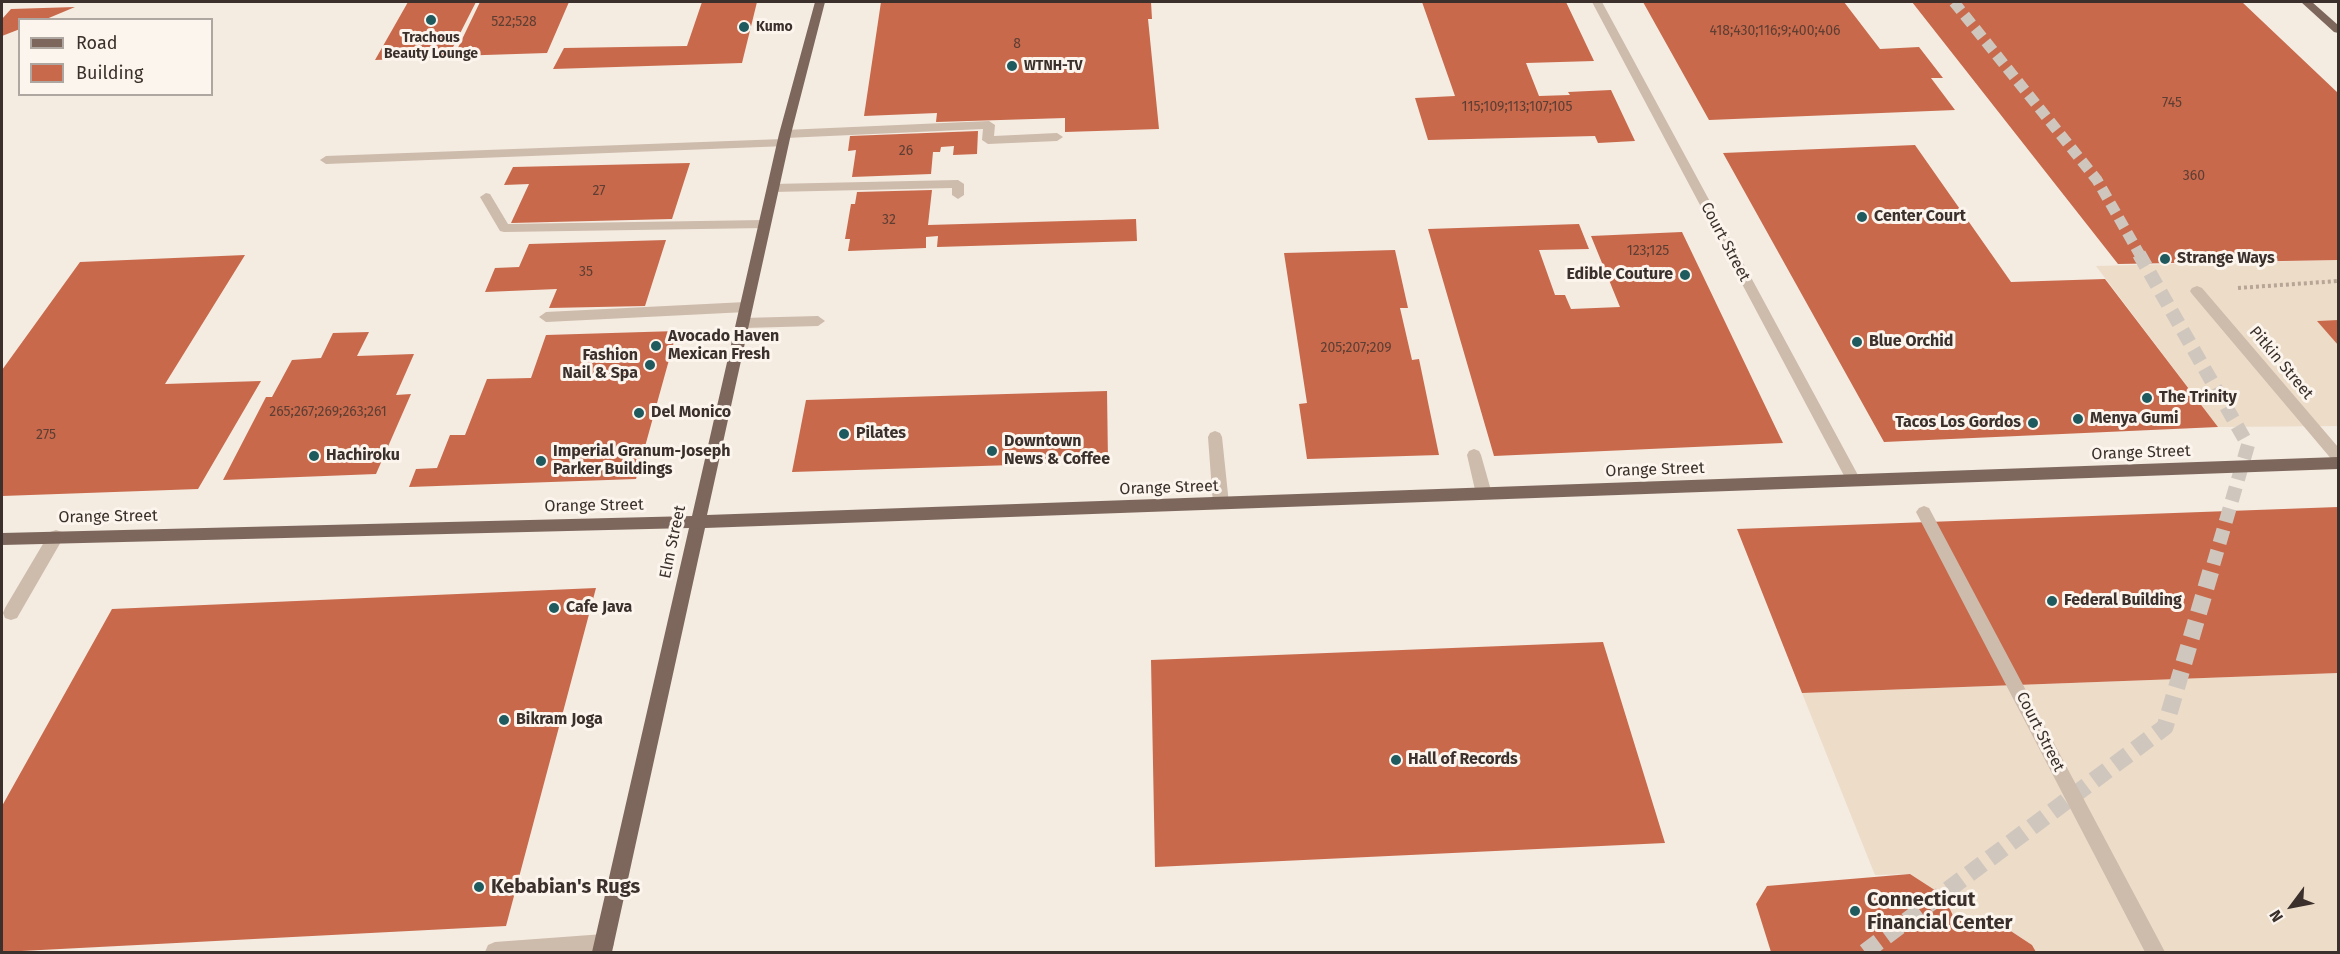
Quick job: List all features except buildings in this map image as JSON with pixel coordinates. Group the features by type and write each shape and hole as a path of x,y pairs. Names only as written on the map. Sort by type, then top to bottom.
{"main road":[{"name":"Elm Street","path":"603,948 784,138 820,2"},
{"path":"2306,2 2338,30"},
{"name":"Orange Street","path":"2,539 698,522 2338,463"}],"street":[{"name":"Court Street","path":"1597,2 1854,482"},
{"path":"326,160 784,138 989,125 988,140 1057,137"},
{"path":"773,188 958,184 958,195"},
{"path":"486,197 504,228 765,224"},
{"name":"Pitkin Street","path":"2197,291 2338,458"},
{"path":"546,317 746,307"},
{"path":"743,323 818,321"},
{"path":"1215,437 1221,504"},
{"path":"1474,455 1484,494"},
{"name":"Court Street","path":"1924,512 2155,952"},
{"path":"11,613 56,536"},
{"path":"495,952 603,948"}],"path":[{"path":"2197,291 2338,281"}],"shaded area":[{"path":"2338,260 2338,320 2318,321 2338,345 2338,426 2218,427 2096,266"},
{"path":"2338,673 2338,952 2036,952 2032,945 1991,918 1955,920 1944,896 1910,874 1875,875 1802,693"}],"tunnel":[{"path":"1954,2 2097,180 2140,255"},
{"path":"2139,254 2248,445 2212,569"},
{"path":"1865,952 2165,727 2212,567"}],"place":[{"name":"Trachous Beauty Lounge","path":"431,20"},
{"name":"Kumo","path":"744,27"},
{"name":"WTNH-TV","path":"1012,66"},
{"name":"Center Court","path":"1862,217"},
{"name":"Strange Ways","path":"2165,259"},
{"name":"Edible Couture","path":"1685,275"},
{"name":"Blue Orchid","path":"1857,342"},
{"name":"Avocado Haven Mexican Fresh","path":"656,346"},
{"name":"Fashion Nail & Spa","path":"650,365"},
{"name":"The Trinity","path":"2147,398"},
{"name":"Del Monico","path":"639,413"},
{"name":"Menya Gumi","path":"2078,419"},
{"name":"Tacos Los Gordos","path":"2033,423"},
{"name":"Pilates","path":"844,434"},
{"name":"Downtown News & Coffee","path":"992,451"},
{"name":"Hachiroku","path":"314,456"},
{"name":"Imperial Granum-Joseph Parker Buildings","path":"541,461"},
{"name":"Federal Building","path":"2052,601"},
{"name":"Cafe Java","path":"554,608"},
{"name":"Bikram Joga","path":"504,720"},
{"name":"Hall of Records","path":"1396,760"},
{"name":"Kebabian's Rugs","path":"479,887"},
{"name":"Connecticut Financial Center","path":"1855,911"}]}
